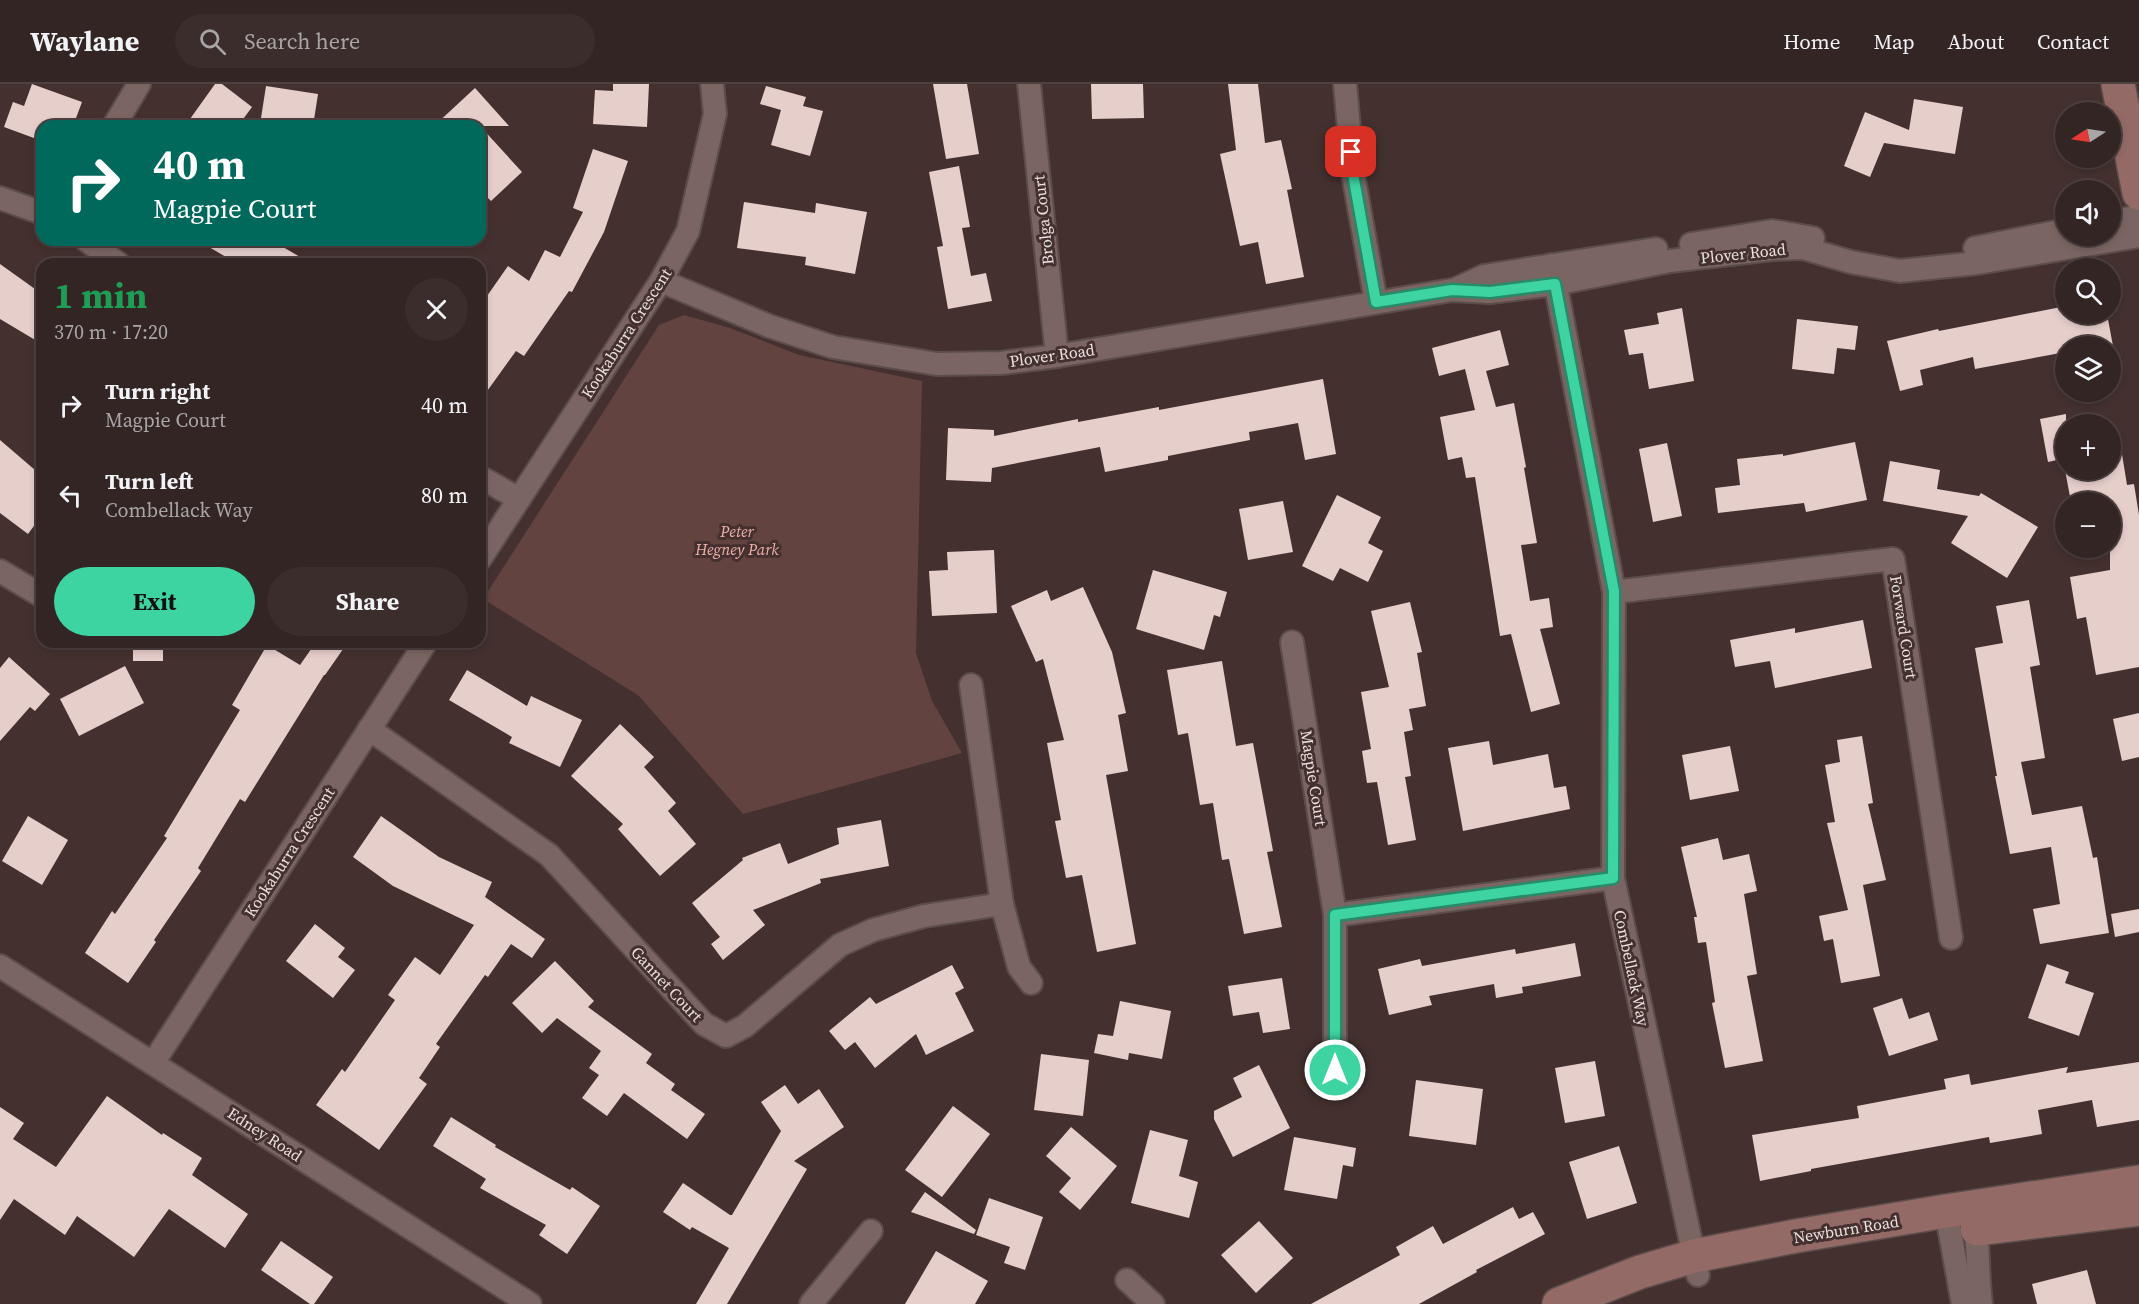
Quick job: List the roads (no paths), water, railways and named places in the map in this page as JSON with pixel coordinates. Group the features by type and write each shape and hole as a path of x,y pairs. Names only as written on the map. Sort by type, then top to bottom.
{"street":[{"path":"118,120 139,84"},
{"name":"Kookaburra Crescent","path":"486,550 661,281 688,231 714,114 712,84"},
{"name":"Brolga Court","path":"1029,84 1057,356"},
{"path":"1345,84 1353,174 1376,302"},
{"path":"2118,84 2139,193"},
{"path":"0,198 36,211"},
{"path":"2121,220 2139,216"},
{"name":"Plover Road","path":"661,281 769,326 833,346 937,364 1001,363 1057,356 1452,290 1490,292 1554,274 1772,231 1891,256 1951,253 2055,232"},
{"name":"Plover Road","path":"1554,274 1772,249 1803,248 1851,262 1900,271 1977,263 2139,236"},
{"path":"94,246 111,258"},
{"name":"Combellack Way","path":"1554,274 1614,591 1613,878 1696,1266"},
{"path":"486,480 519,498"},
{"name":"Forward Court","path":"1614,591 1893,559 1952,938"},
{"path":"0,571 36,592"},
{"name":"Magpie Court","path":"1292,642 1335,915 1335,1070"},
{"name":"Kookaburra Crescent","path":"153,1063 422,648"},
{"path":"971,685 1002,904 1019,967 1031,983"},
{"name":"Gannet Court","path":"369,729 549,855 704,1024 726,1036 745,1026 840,945 873,930 924,916 1002,904"},
{"path":"1335,915 1613,878"},
{"name":"Edney Road","path":"0,966 530,1304"},
{"name":"Newburn Road","path":"1559,1304 1640,1272 1802,1256 2139,1182"},
{"name":"Newburn Road","path":"1961,1220 2139,1209"},
{"path":"1961,1220 1963,1304"},
{"path":"1961,1220 1981,1304"},
{"path":"811,1304 871,1231"},
{"name":"Newburn Road","path":"1611,1304 1696,1266"},
{"path":"1127,1280 1153,1304"}],"park label":[{"name":"Peter Hegney Park","path":"737,540"}]}
